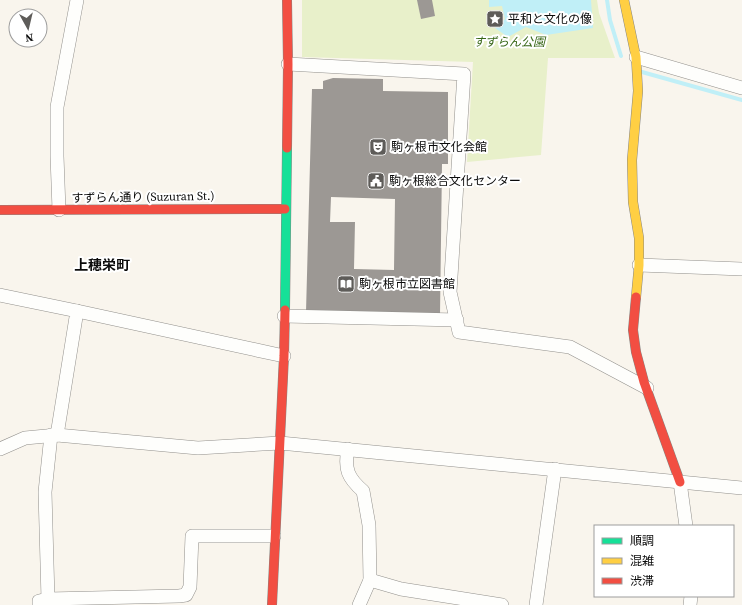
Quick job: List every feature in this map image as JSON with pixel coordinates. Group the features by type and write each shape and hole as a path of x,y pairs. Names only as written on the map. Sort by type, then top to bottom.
{"street":[{"path":"59,210 56,156 57,107 77,0"},
{"path":"272,605 274,536 284,356 288,64 287,0"},
{"path":"624,0 636,57 638,91 632,160 633,202 639,238 639,265 633,330 636,352 646,388 680,482 686,525"},
{"path":"636,57 742,88"},
{"path":"288,64 464,74 450,292 459,332 570,347 646,388"},
{"name":"すずらん通り (Suzuran St.)","path":"0,210 285,209"},
{"path":"639,265 742,269"},
{"path":"0,295 284,356"},
{"path":"77,311 45,492 43,602 186,595 190,587 192,536 274,536"},
{"path":"284,316 456,320"},
{"path":"0,449 25,438 54,435 198,448 280,443 742,488"},
{"path":"348,449 346,459 347,471 353,482 363,490 369,525 370,580 359,605"},
{"path":"536,605 556,469"},
{"path":"370,580 401,589 454,601 502,605"}],"green space":[{"name":"すずらん公園","path":"302,0 597,0 599,13 615,58 548,58 541,155 467,162 473,62 302,57"}],"water":[{"path":"489,0 591,0 593,28 546,35 526,27 508,37 495,28 505,19 502,6 489,7"}],"building":[{"path":"417,0 432,0 435,16 421,19"},
{"name":"駒ヶ根総合文化センター","path":"333,78 383,79 383,91 448,92 448,164 442,164 440,315 306,312 312,89 323,89 323,81","holes":["331,197 395,199 394,270 354,269 355,222 330,222"]}],"waterway":[{"path":"607,0 610,20 621,56"},
{"path":"642,72 742,100"}],"traffic: fast":[{"path":"285,310 287,148"}],"traffic: slow":[{"path":"624,0 636,57 638,91 632,160 633,202 639,238 639,265 636,297"}],"traffic: jam":[{"path":"287,0 287,148"},
{"path":"0,210 285,209"},
{"path":"636,297 633,330 636,352 644,382 680,482"},
{"path":"272,605 285,310"}],"place":[{"name":"平和と文化の像","path":"495,19"},
{"name":"駒ヶ根市文化会館","path":"378,147"},
{"name":"駒ヶ根総合文化センター","path":"376,181"},
{"name":"駒ヶ根市立図書館","path":"346,284"}],"district":[{"name":"上穂栄町","path":"102,265"}]}
